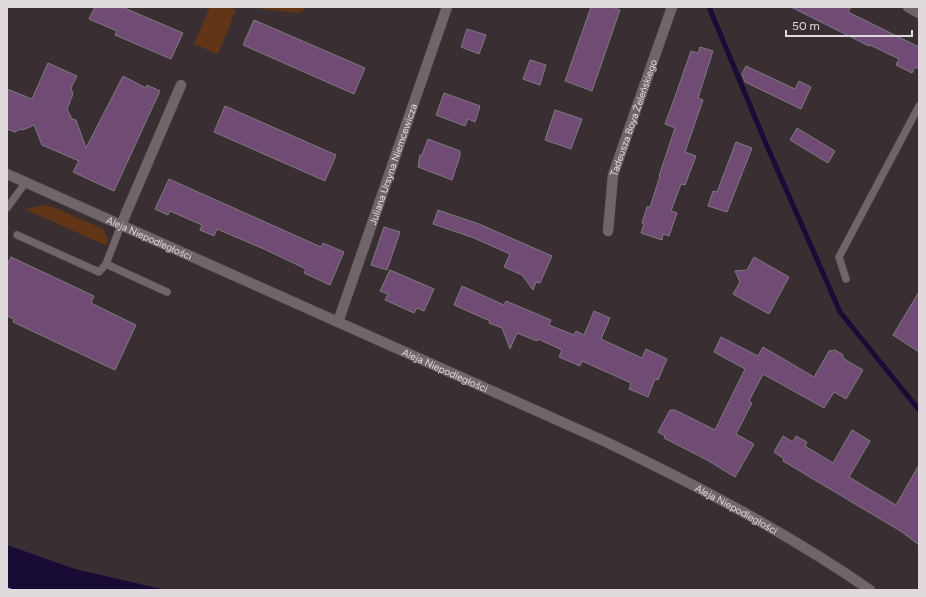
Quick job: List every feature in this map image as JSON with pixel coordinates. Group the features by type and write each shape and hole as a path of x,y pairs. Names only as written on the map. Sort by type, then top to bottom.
{"street":[{"name":"Juliana Ursyna Niemcewicza","path":"338,322 447,7"},
{"name":"Tadeusza Boya Żeleńskiego","path":"608,231 613,175 672,7"},
{"path":"908,7 919,13"},
{"path":"122,225 180,85"},
{"name":"Aleja Niepodległości","path":"7,174 659,467 792,540 870,590"}],"lane":[{"path":"846,279 839,257 919,106"},
{"path":"7,208 26,182"},
{"path":"17,236 99,272 106,264 122,225"},
{"path":"106,264 168,292"}],"shaded area":[{"path":"210,7 229,7 236,10 218,54 194,44"},
{"path":"247,7 306,7 302,12 296,13"},
{"path":"44,205 53,207 103,229 108,239 107,246 25,209"},
{"path":"7,545 75,569 166,590 7,590"}],"building":[{"path":"95,7 122,7 183,33 171,59 115,35 117,31 89,19"},
{"path":"591,7 612,7 620,10 592,91 565,81"},
{"path":"791,7 851,7 848,12 919,47 919,69 915,67 912,73 896,65 899,59 870,45 869,46"},
{"path":"254,20 365,68 354,94 243,45"},
{"path":"467,29 486,35 479,54 461,47"},
{"path":"700,47 713,51 698,98 703,100 685,152 696,156 685,185 681,184 671,211 677,213 669,236 663,234 662,240 641,233 644,224 642,223 647,207 650,207 675,128 665,124 691,51 698,53"},
{"path":"530,60 546,65 540,85 523,79"},
{"path":"48,63 77,76 71,88 73,94 67,109 72,119 76,120 86,148 123,76 146,88 147,85 160,91 114,191 73,172 79,161 42,145 34,125 15,132 7,129 7,89 32,99"},
{"path":"746,66 795,89 799,81 811,87 801,109 745,82 742,74"},
{"path":"444,93 480,106 475,122 468,119 465,126 436,115"},
{"path":"225,106 336,155 325,181 214,132"},
{"path":"555,110 582,119 571,149 545,140"},
{"path":"797,128 835,151 828,163 790,140"},
{"path":"428,139 460,151 460,156 452,180 418,167 420,155 422,155"},
{"path":"736,142 752,148 727,212 708,206 713,191 717,192"},
{"path":"169,179 321,247 323,243 344,252 330,285 304,273 306,269 264,249 217,229 214,236 200,230 202,225 170,211 168,215 155,209"},
{"path":"438,210 479,224 552,256 540,283 536,282 533,290 522,275 504,267 510,254 474,238 433,224"},
{"path":"384,227 400,232 387,270 371,265"},
{"path":"11,257 94,296 91,303 136,325 115,370 13,322 14,319 7,316 7,265"},
{"path":"754,257 789,277 769,314 733,294 740,282 735,271 747,270"},
{"path":"390,270 434,289 424,311 417,308 414,313 385,300 388,294 380,291"},
{"path":"462,286 504,305 506,301 551,320 549,325 574,335 576,331 584,335 594,311 610,318 601,339 642,358 646,349 667,359 658,380 655,379 648,397 629,389 631,383 582,361 580,366 559,357 562,350 538,339 537,341 517,333 510,349 502,328 454,305"},
{"path":"919,292 919,352 893,335"},
{"path":"721,337 758,356 763,347 814,377 829,351 835,350 842,354 844,359 863,370 846,399 834,392 824,408 763,374 749,401 752,403 736,434 754,444 735,477 707,460 664,438 665,436 658,432 670,410 675,410 715,430 745,369 714,352"},
{"path":"852,430 870,441 849,477 896,505 919,465 919,545 902,532 783,461 784,459 774,452 783,436 793,442 796,436 807,442 805,446 833,463"}],"waterway":[{"path":"709,7 764,139 840,312 919,410"}],"ferry route":[{"path":"7,588 14,590"}]}
